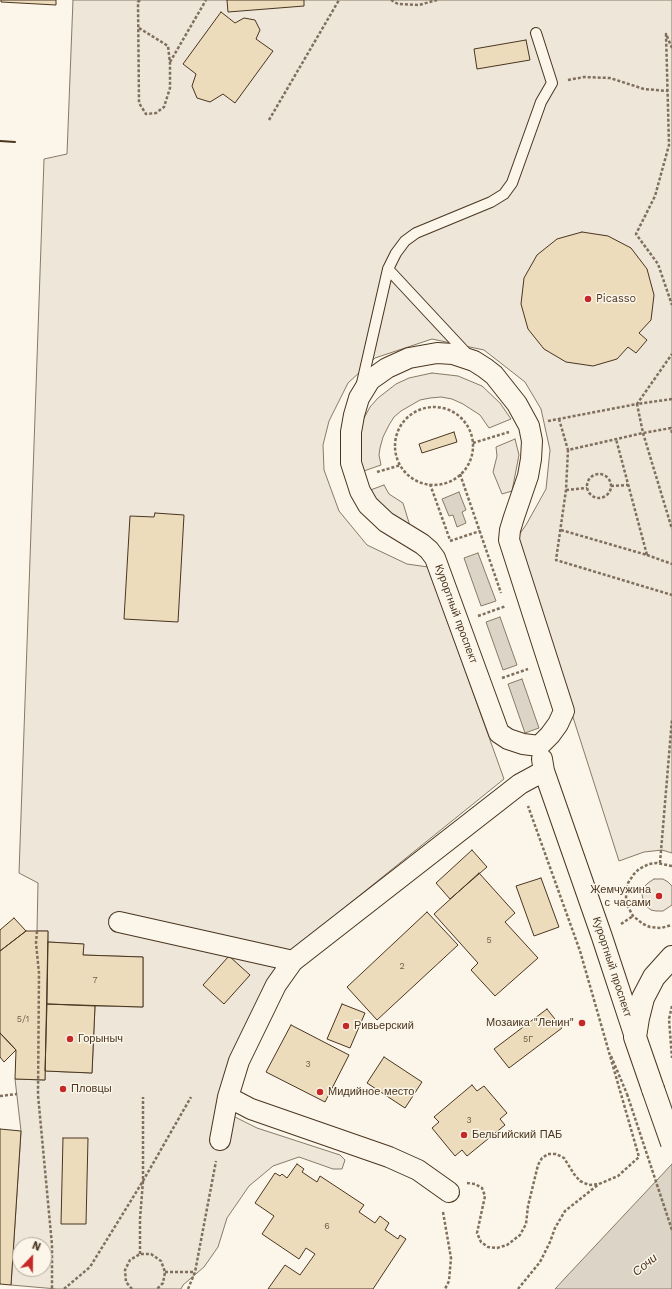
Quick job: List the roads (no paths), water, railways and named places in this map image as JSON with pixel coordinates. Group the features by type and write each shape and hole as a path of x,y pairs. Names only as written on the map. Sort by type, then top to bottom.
{"main road":[{"path":"635,1037 643,998 654,977 672,957"},
{"name":"Курортный проспект","path":"635,1037 672,1143"}],"street":[{"name":"Курортный проспект","path":"437,353 453,354 474,361 494,375 517,404 529,426 532,441 531,459 528,476 512,523 509,540 564,711 558,724 539,746 523,744 508,739 499,732 435,558 422,544 386,522 372,509 364,498 356,478 351,463 350,449 354,415 359,398 370,380 387,368 409,358 437,353"},
{"name":"Курортный проспект","path":"539,746 544,771 602,936 635,1037"},
{"path":"220,1140 228,1097 239,1062 276,985 293,961 520,784 544,771"},
{"path":"119,922 293,961"},
{"path":"228,1097 251,1109 389,1157 418,1170 449,1192"}],"lane":[{"path":"359,398 388,269 396,253 405,241 416,233 492,202 504,194 512,183 541,102 552,83 536,33"},
{"path":"388,269 474,361"}],"water":[{"path":"459,492 466,510 462,512 466,523 457,527 453,515 449,516 442,499"},
{"path":"478,553 496,601 481,606 464,558"},
{"path":"500,617 517,665 503,670 486,622"},
{"path":"522,679 539,728 525,733 508,684"},
{"name":"Сочи","path":"672,1164 672,1289 555,1289 566,1277"}],"place":[{"name":"Picasso","path":"588,299"},
{"name":"Жемчужина с часами","path":"659,896"},
{"name":"Мозаика \"Ленин\"","path":"582,1023"},
{"name":"Ривьерский","path":"346,1026"},
{"name":"Горыныч","path":"70,1039"},
{"name":"Пловцы","path":"63,1089"},
{"name":"Мидийное место","path":"320,1092"},
{"name":"Бельгийский ПАБ","path":"464,1135"}]}
